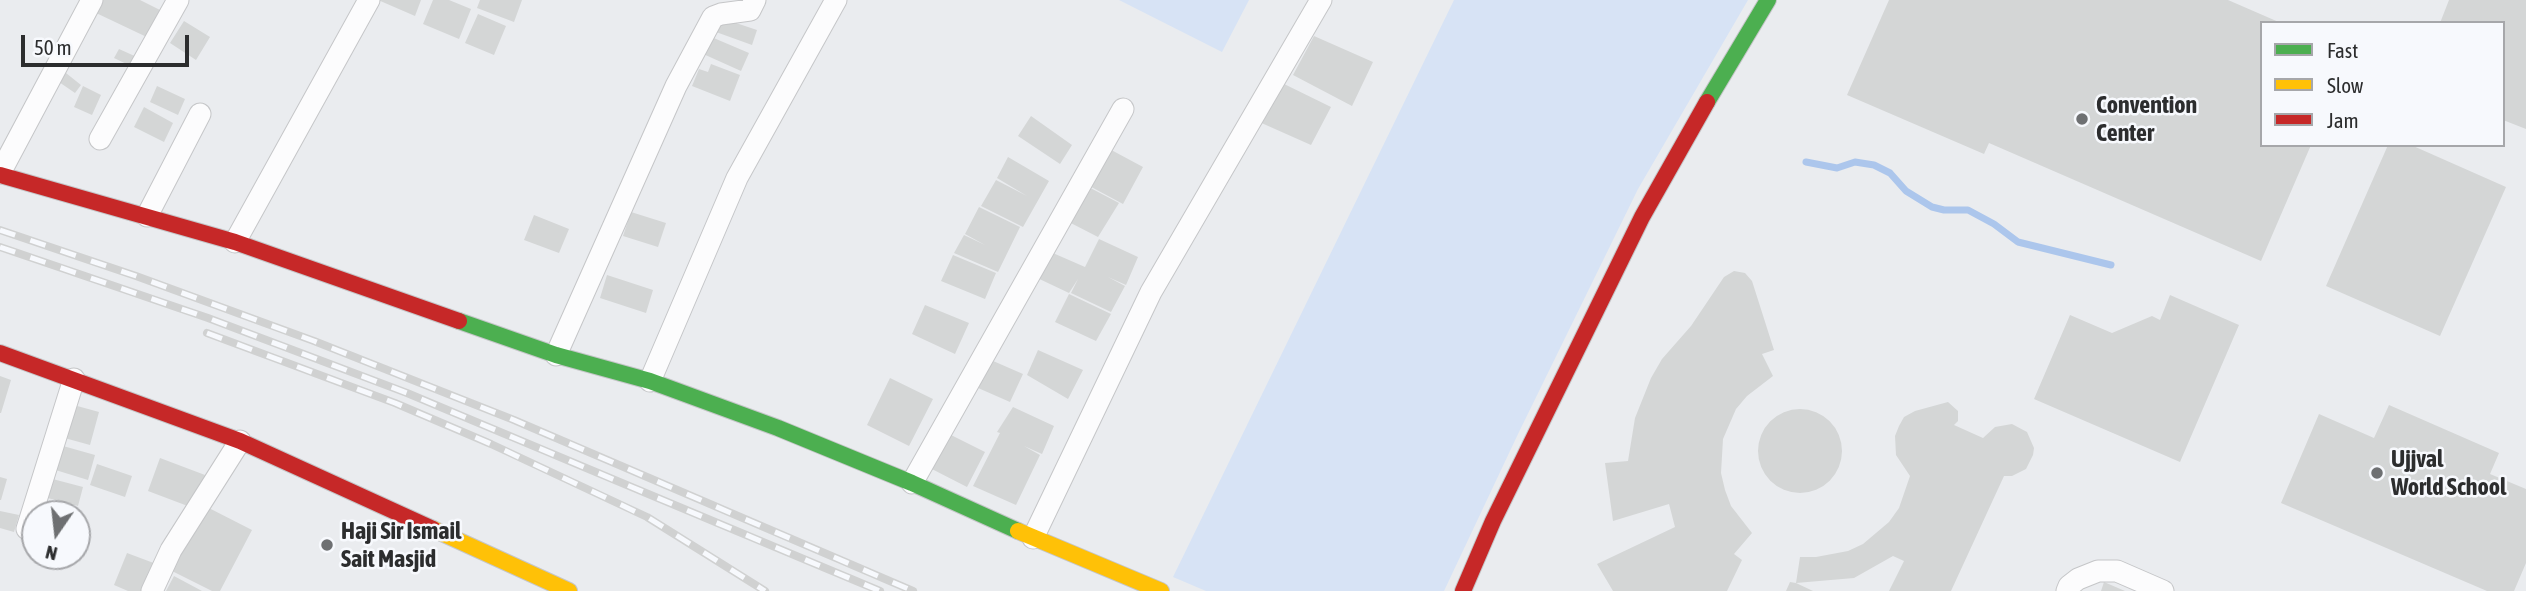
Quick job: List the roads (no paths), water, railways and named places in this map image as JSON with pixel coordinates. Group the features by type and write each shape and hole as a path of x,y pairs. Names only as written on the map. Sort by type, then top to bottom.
{"street":[{"path":"92,0 0,174 235,242 556,355 650,381 778,428 912,483 1033,538 1161,591"},
{"path":"100,139 178,0"},
{"path":"235,242 369,0"},
{"path":"556,355 676,86 713,17 750,10 755,0"},
{"path":"650,381 737,178 836,0"},
{"path":"1033,538 1151,292 1321,0"},
{"path":"1463,591 1493,521 1642,216 1731,59 1768,0"},
{"path":"912,483 1122,109"},
{"path":"147,216 200,114"},
{"path":"0,353 240,441 569,591"},
{"path":"36,500 74,379"},
{"path":"152,591 171,550 240,441"},
{"path":"2067,591 2078,579 2098,571 2117,571 2163,591"}],"waterway":[{"path":"1806,162 1837,168 1855,162 1874,165 1890,173 1906,191 1932,207 1968,210 1994,224 2018,242 2111,265"}],"railway":[{"path":"0,230 314,341 514,420 913,591"},
{"path":"0,247 208,318 407,393 880,591"},
{"path":"207,333 395,403 491,444 647,517 765,591"}],"place":[{"name":"Convention Center","path":"2082,119"},
{"name":"Ujjval World School","path":"2377,473"},
{"name":"Haji Sir Ismail Sait Masjid","path":"327,545"}]}
